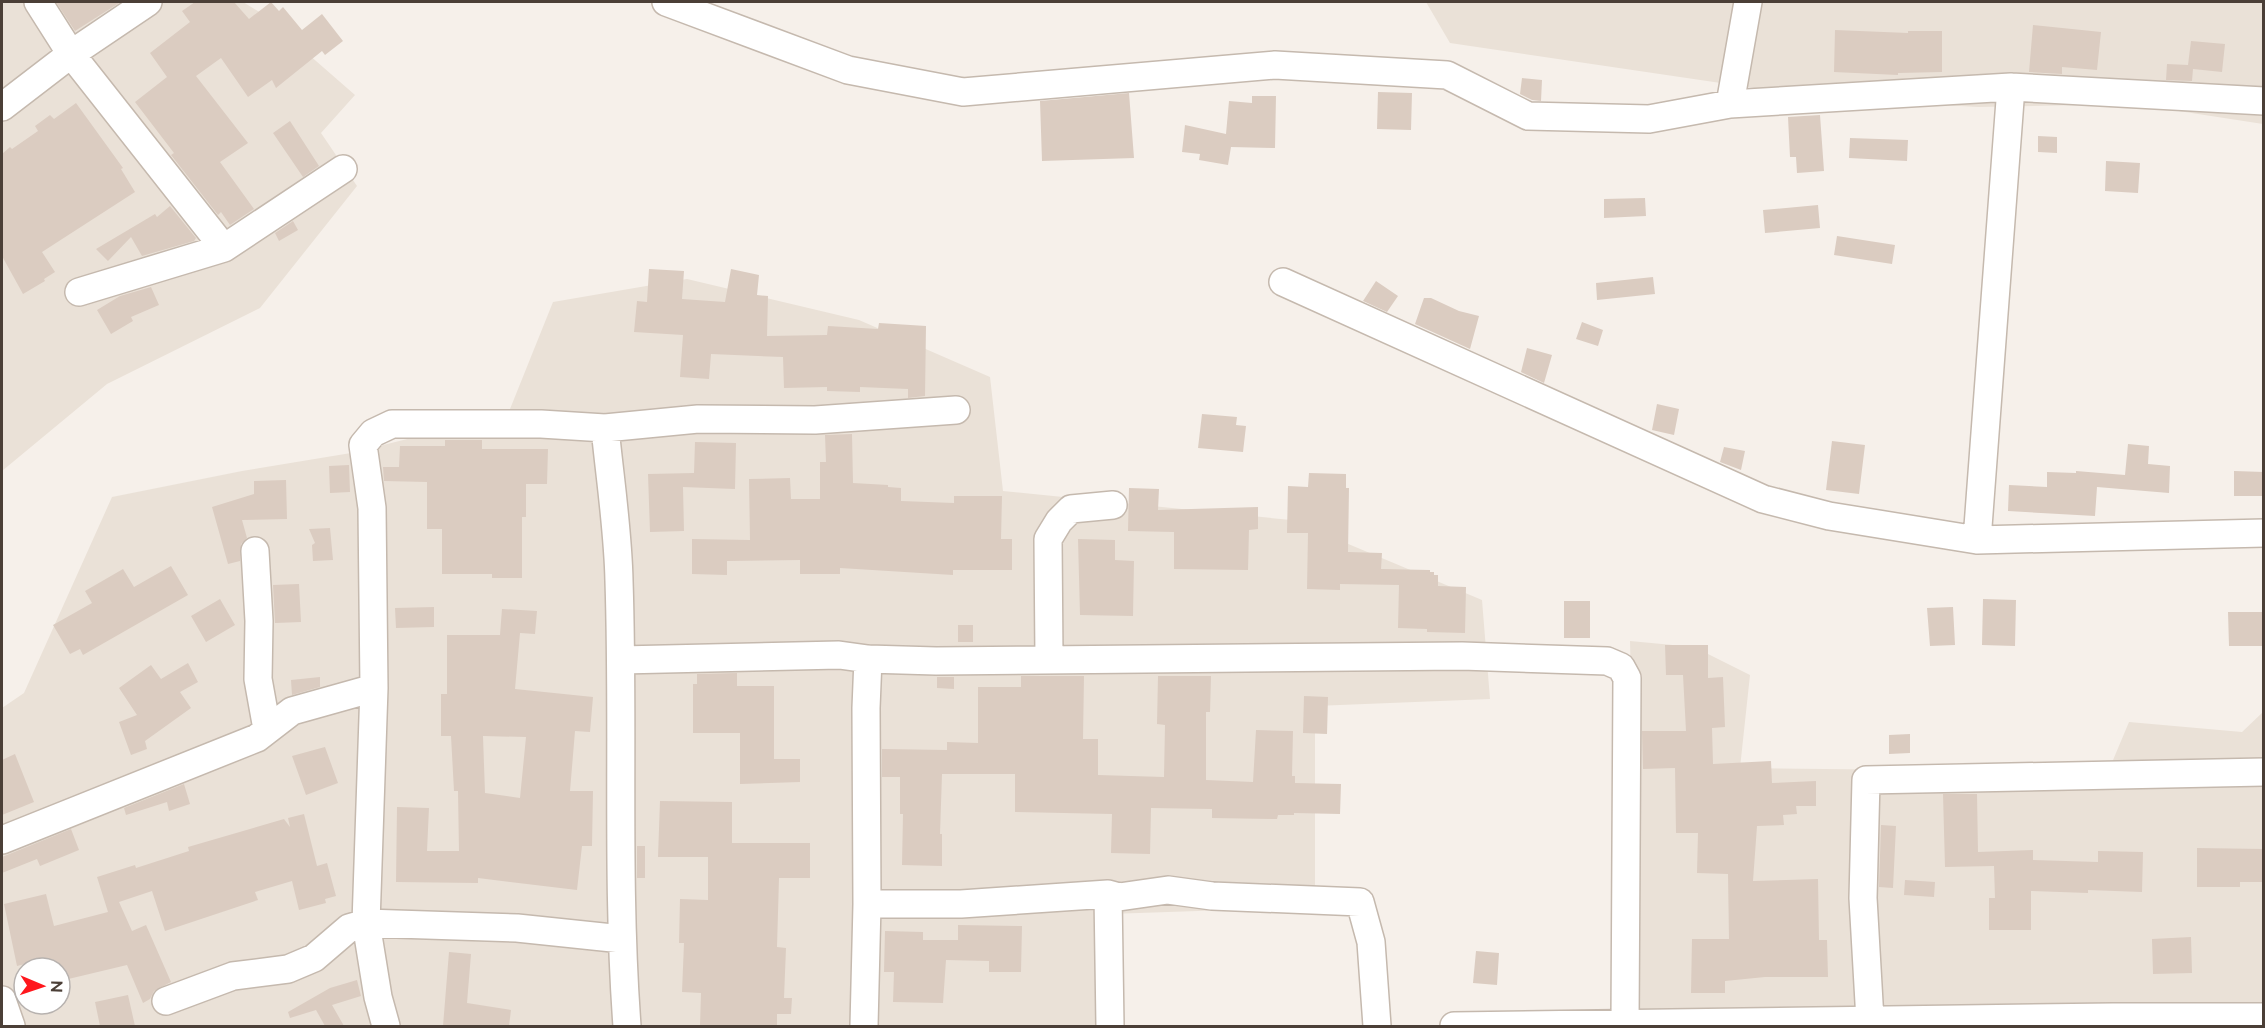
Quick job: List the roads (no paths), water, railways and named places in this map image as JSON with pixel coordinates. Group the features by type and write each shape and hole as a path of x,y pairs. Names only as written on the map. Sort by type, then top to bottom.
{"street":[{"path":"38,2 71,54 224,248"},
{"path":"2,107 71,54 148,2"},
{"path":"666,2 848,70 963,92 1275,65 1447,75 1528,116 1649,119 1730,104 2011,87 2264,101"},
{"path":"1730,104 1748,2"},
{"path":"1977,540 2011,87"},
{"path":"79,292 224,248 343,170"},
{"path":"1283,282 1763,499 1829,516 1977,540 2264,533"},
{"path":"386,1026 378,997 366,923 374,688 372,508 363,445 373,434 392,424 541,424 605,428 698,419 815,420 956,410"},
{"path":"605,428 619,579 622,939 627,1026"},
{"path":"1049,659 1048,539 1059,521 1071,509 1113,505"},
{"path":"255,551 259,621 258,679 267,729"},
{"path":"621,660 839,655 868,659 936,662 1462,656 1607,661 1621,667 1627,678 1625,1023"},
{"path":"864,1026 868,659"},
{"path":"2,840 258,738 292,711 374,688"},
{"path":"1870,1020 1863,898 1866,780 2264,772"},
{"path":"867,904 961,904 1108,894 1119,897 1168,890 1212,896 1360,902 1371,942 1377,1026"},
{"path":"1108,894 1110,1026"},
{"path":"166,1001 232,976 288,969 314,958 349,928 366,923 517,928 622,939"},
{"path":"2,1000 11,1026"},
{"path":"1454,1026 1870,1020 2113,1022 2264,1017"}]}
